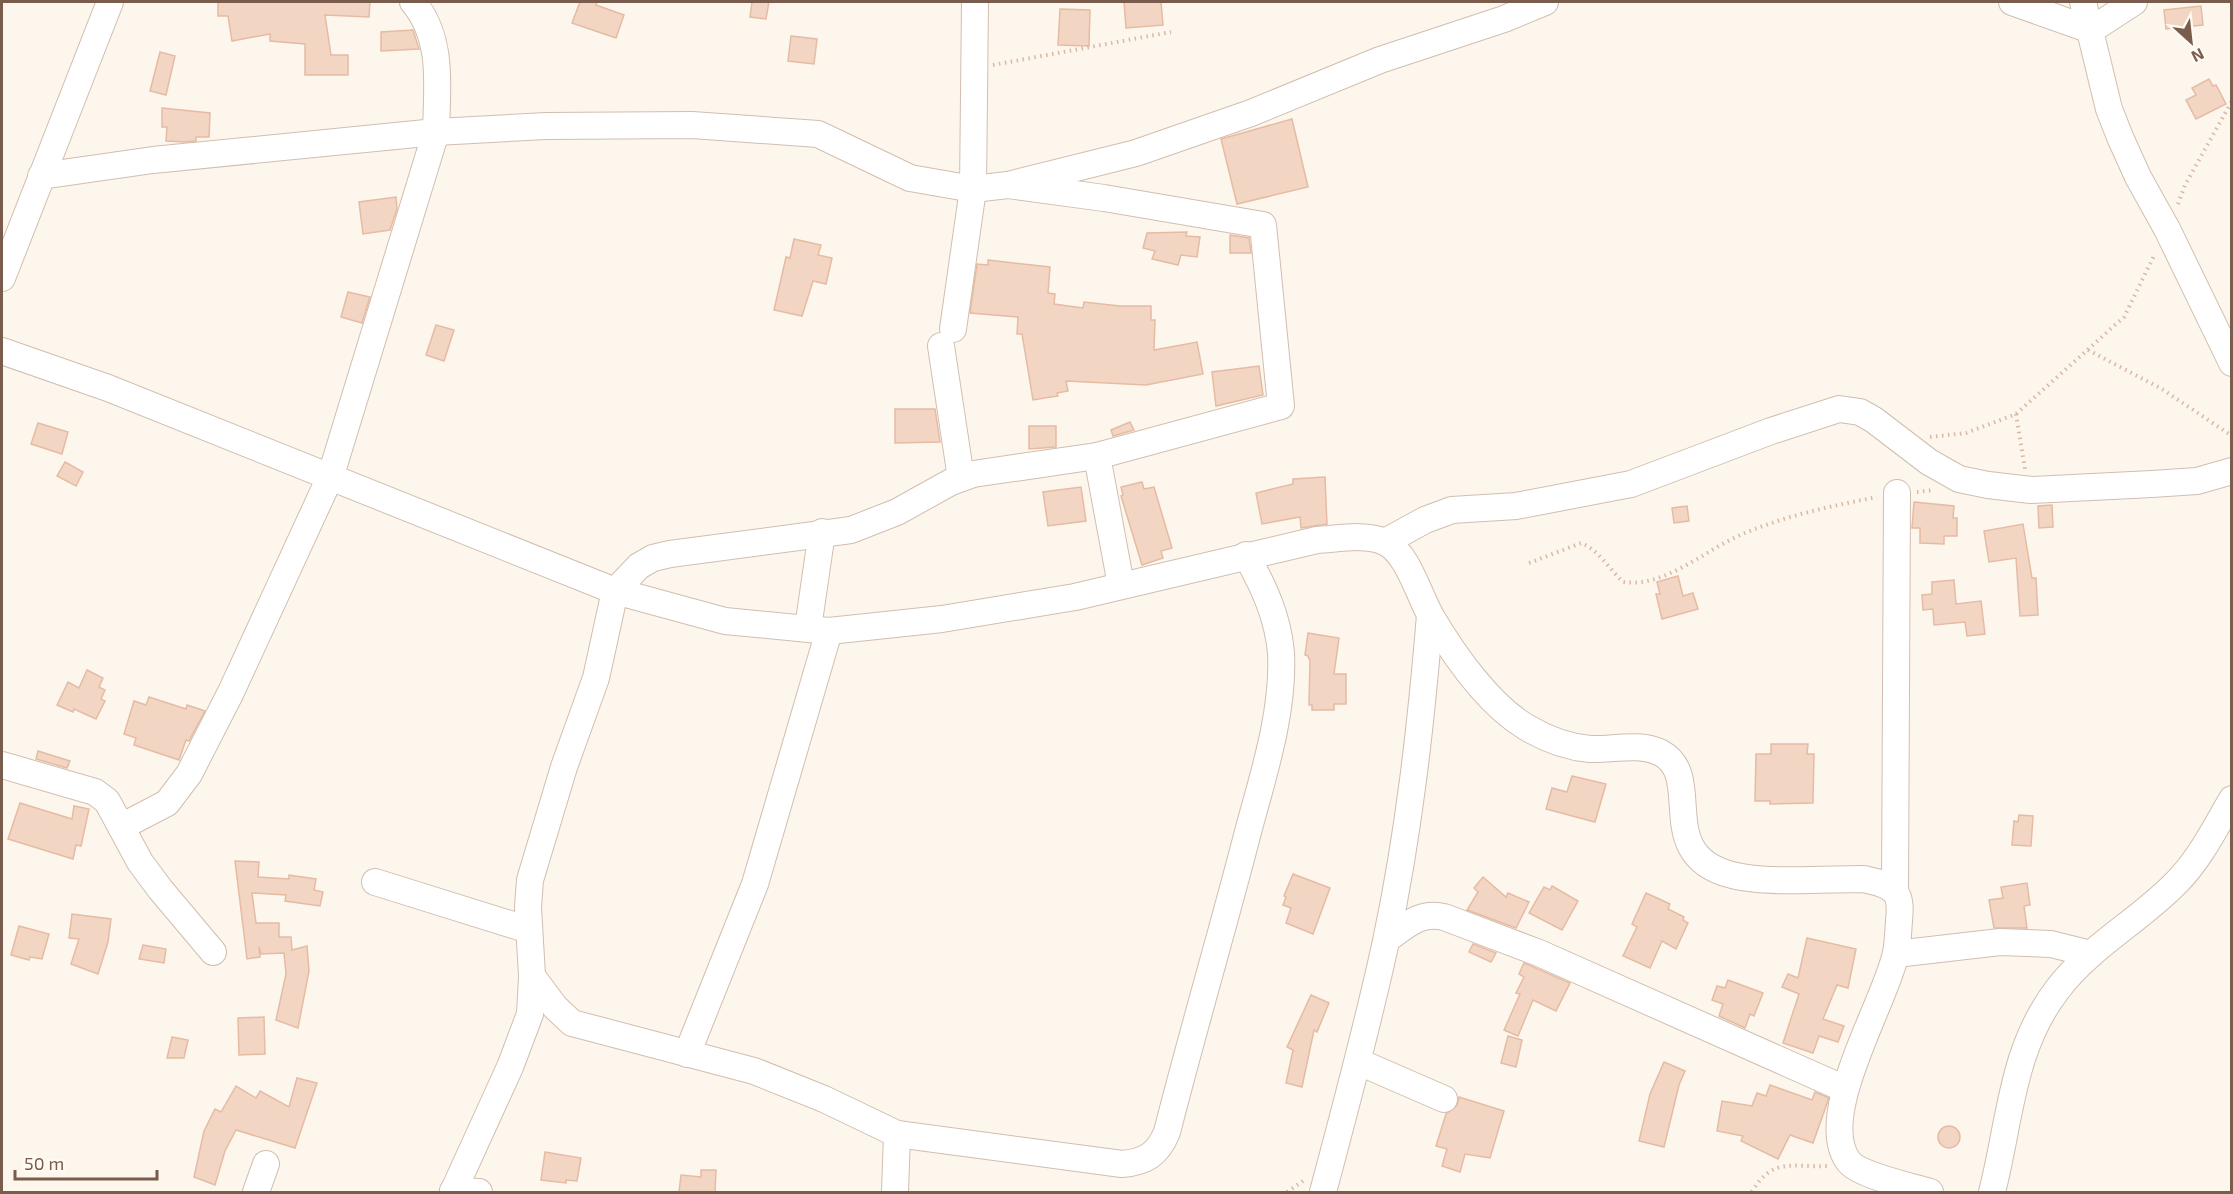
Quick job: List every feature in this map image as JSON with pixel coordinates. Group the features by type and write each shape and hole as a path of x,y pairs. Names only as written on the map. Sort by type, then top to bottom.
{"street":[{"path":"2,278 110,2"},
{"path":"121,827 167,803 179,790 231,692 331,475 436,132 437,76 433,37 427,21 413,2"},
{"path":"961,478 947,337 973,189 975,2"},
{"path":"41,176 153,160 436,132 546,126 692,125 818,134 909,178 973,189 1008,185 1136,153 1251,113 1380,60 1504,19 1545,2"},
{"path":"2012,2 2091,30"},
{"path":"2083,2 2109,109 2138,177 2167,229 2232,363"},
{"path":"2091,30 2134,2"},
{"path":"479,1192 453,1192 510,1067 530,1014 532,976 529,930 530,880 538,846 597,678 615,591 639,566 653,558 739,543 851,530 878,521 973,474 1097,456 1281,406 1263,225 1104,198 1008,185"},
{"path":"2,351 108,388 331,475 615,591 725,621 818,630 942,619 1038,604 1317,540 1357,537 1385,542 1406,564 1430,615 1462,664 1524,726 1557,743 1589,749 1648,748 1663,754 1678,771 1683,798 1683,826 1690,848 1705,863 1732,876 1864,879 1881,883 1895,891"},
{"path":"1385,542 1425,520 1452,510 1516,506 1631,484 1771,432 1839,410 1860,412 1897,436 1929,462 1959,479 2031,490 2197,481 2232,471"},
{"path":"1097,456 1121,585"},
{"path":"1897,493 1895,891 1900,906 1896,954 1845,1089 1838,1131 1841,1149 1850,1164 1862,1171 1930,1192"},
{"path":"687,1054 754,884 818,630 822,532"},
{"path":"532,976 555,1007 572,1023 754,1071 824,1099 897,1134 1122,1164 1144,1160 1161,1145 1229,906 1266,764 1279,695 1281,654 1276,621 1264,588 1246,555"},
{"path":"1323,1192 1359,1062 1387,939 1416,766 1430,615"},
{"path":"2,765 95,792 106,801 140,862 213,952"},
{"path":"1992,1192 2001,1156 2014,1077 2035,1028 2057,990 2091,954 2177,882 2199,856 2232,799"},
{"path":"375,882 529,930"},
{"path":"1387,939 1422,916 1432,914 1444,917 1539,953 1845,1089"},
{"path":"1896,954 2000,942 2051,944 2091,954"},
{"path":"1359,1062 1444,1099"},
{"path":"895,1192 897,1134"},
{"path":"256,1192 267,1164"}],"path":[{"path":"975,69 1171,32"},
{"path":"1897,436 1938,437 1966,433 2016,414 2124,317 2167,229 2185,185 2232,101"},
{"path":"2088,350 2162,389 2232,436"},
{"path":"2016,414 2023,460 2031,490"},
{"path":"1530,563 1581,543 1590,547 1608,569 1623,582 1644,582 1674,570 1744,533 1808,511 1897,493 1942,489"},
{"path":"1752,1192 1761,1177 1781,1165 1850,1164"}],"building":[{"path":"218,2 370,2 369,17 325,15 331,55 348,55 348,75 305,75 305,44 270,41 270,34 232,41 228,16 218,16"},
{"path":"580,2 597,2 596,5 624,15 616,38 572,23"},
{"path":"752,2 769,2 766,19 750,17"},
{"path":"1124,2 1161,2 1163,25 1126,28"},
{"path":"2201,6 2203,25 2166,29 2164,10"},
{"path":"1060,9 1090,10 1089,46 1058,45"},
{"path":"413,30 419,49 381,51 381,32"},
{"path":"791,36 817,39 814,64 788,61"},
{"path":"160,52 175,56 166,95 150,91"},
{"path":"2209,79 2213,86 2216,85 2226,104 2196,119 2186,100 2196,95 2192,88"},
{"path":"162,108 210,113 209,137 196,137 196,141 166,141 167,127 162,127"},
{"path":"1292,119 1308,187 1237,204 1221,139"},
{"path":"396,197 397,209 390,230 363,234 359,202"},
{"path":"1187,232 1186,236 1200,237 1197,257 1181,255 1178,265 1152,259 1155,251 1143,248 1147,233"},
{"path":"1230,235 1249,238 1251,253 1230,253"},
{"path":"794,239 821,245 818,255 832,258 826,284 813,281 802,316 774,310 786,257 790,258"},
{"path":"988,260 1050,267 1048,293 1055,294 1054,304 1083,308 1084,302 1120,306 1151,306 1151,320 1155,320 1154,350 1197,342 1203,374 1146,385 1066,381 1068,391 1057,393 1058,396 1033,400 1022,334 1017,334 1018,317 970,313 977,264 988,265"},
{"path":"348,292 370,297 362,323 341,317"},
{"path":"436,325 454,330 444,361 426,355"},
{"path":"1259,366 1263,395 1216,406 1212,372"},
{"path":"895,409 935,409 940,442 895,443"},
{"path":"1130,422 1134,430 1113,436 1111,430"},
{"path":"38,423 68,432 62,454 31,444"},
{"path":"1029,426 1056,426 1056,447 1029,449"},
{"path":"65,462 83,472 76,486 57,476"},
{"path":"1325,477 1327,524 1301,528 1300,517 1262,524 1256,493 1293,484 1293,479"},
{"path":"1142,482 1144,489 1154,487 1172,548 1161,551 1163,558 1142,565 1121,496 1123,495 1121,487"},
{"path":"1081,487 1086,521 1048,526 1043,492"},
{"path":"1914,502 1954,506 1953,518 1957,518 1957,536 1944,536 1944,544 1920,543 1920,528 1912,528"},
{"path":"2052,505 2053,527 2039,528 2038,506"},
{"path":"1687,506 1689,521 1674,523 1672,508"},
{"path":"2023,524 2032,578 2036,578 2038,615 2020,616 2016,558 1989,562 1984,531"},
{"path":"1678,576 1683,596 1693,593 1698,609 1662,619 1656,594 1660,594 1657,582"},
{"path":"1954,580 1956,604 1981,601 1985,634 1967,636 1965,622 1934,625 1933,609 1923,610 1922,595 1932,594 1932,582"},
{"path":"1308,633 1339,638 1334,674 1346,674 1346,704 1334,704 1334,710 1312,710 1312,705 1309,705 1310,661 1305,655"},
{"path":"87,670 103,678 99,687 105,690 101,699 105,701 96,719 74,709 73,712 57,705 68,682 79,688"},
{"path":"149,697 186,709 187,705 205,711 189,741 186,740 179,760 134,745 136,738 124,734 134,701 146,705"},
{"path":"1771,744 1808,744 1807,754 1814,754 1813,803 1770,804 1770,801 1755,801 1756,754 1771,754"},
{"path":"38,751 70,761 67,768 36,759"},
{"path":"1572,776 1606,784 1595,822 1546,809 1552,788 1567,792"},
{"path":"20,803 72,819 74,806 89,809 81,846 76,845 73,859 8,839"},
{"path":"2019,815 2033,816 2031,846 2012,845 2014,821 2018,822"},
{"path":"235,861 259,862 258,877 289,879 289,875 316,879 314,890 323,892 320,906 285,901 286,895 252,893 256,923 279,923 279,937 291,937 292,950 307,946 309,971 298,1028 276,1020 286,974 284,953 261,954 259,947 260,957 247,959"},
{"path":"1293,874 1330,888 1313,934 1286,923 1291,908 1283,905 1286,897 1284,896"},
{"path":"1483,877 1506,897 1508,893 1529,902 1516,928 1467,910 1478,892 1474,888"},
{"path":"2027,883 2030,905 2024,906 2027,928 1994,928 1989,900 2003,898 2001,887"},
{"path":"1552,886 1578,901 1562,930 1529,913 1544,887 1550,890"},
{"path":"1646,893 1670,904 1668,909 1684,917 1683,920 1688,923 1676,949 1662,941 1650,968 1623,956 1637,927 1632,924"},
{"path":"72,914 111,919 108,942 98,974 71,964 79,939 69,938"},
{"path":"19,926 49,934 42,959 30,957 29,960 11,955"},
{"path":"1807,938 1856,949 1848,988 1837,985 1823,1019 1844,1026 1838,1042 1819,1036 1813,1053 1783,1043 1799,994 1782,987 1788,974 1798,978"},
{"path":"1473,944 1496,953 1491,962 1469,952"},
{"path":"143,945 166,949 164,963 139,959"},
{"path":"1524,963 1570,983 1556,1011 1533,1000 1518,1036 1504,1030 1520,994 1516,993 1524,977 1519,974"},
{"path":"1728,980 1763,993 1754,1016 1750,1014 1745,1028 1719,1016 1723,1004 1712,1000 1717,986 1725,988"},
{"path":"1311,995 1329,1003 1317,1032 1314,1030 1302,1087 1286,1083 1293,1050 1287,1047"},
{"path":"264,1017 265,1054 239,1055 238,1018"},
{"path":"1508,1036 1522,1040 1516,1067 1501,1063"},
{"path":"172,1037 188,1040 184,1058 167,1058"},
{"path":"1664,1062 1685,1071 1679,1085 1664,1147 1639,1141 1650,1094"},
{"path":"297,1078 317,1083 295,1148 236,1130 225,1151 215,1185 194,1177 204,1131 215,1109 221,1112 236,1086 256,1098 260,1091 289,1107"},
{"path":"1770,1085 1812,1100 1815,1092 1829,1098 1813,1143 1790,1135 1778,1159 1741,1141 1743,1136 1717,1131 1722,1101 1752,1106 1757,1093 1766,1096"},
{"path":"1459,1097 1504,1111 1490,1158 1465,1154 1460,1172 1442,1166 1447,1149 1436,1146 1446,1114 1457,1105"},
{"path":"1949,1126 1957,1129 1960,1137 1957,1145 1949,1148 1941,1145 1938,1137 1941,1129"},
{"path":"545,1152 581,1158 577,1181 566,1180 566,1183 541,1180"},
{"path":"701,1170 716,1170 715,1192 679,1192 681,1175 701,1177"}]}
